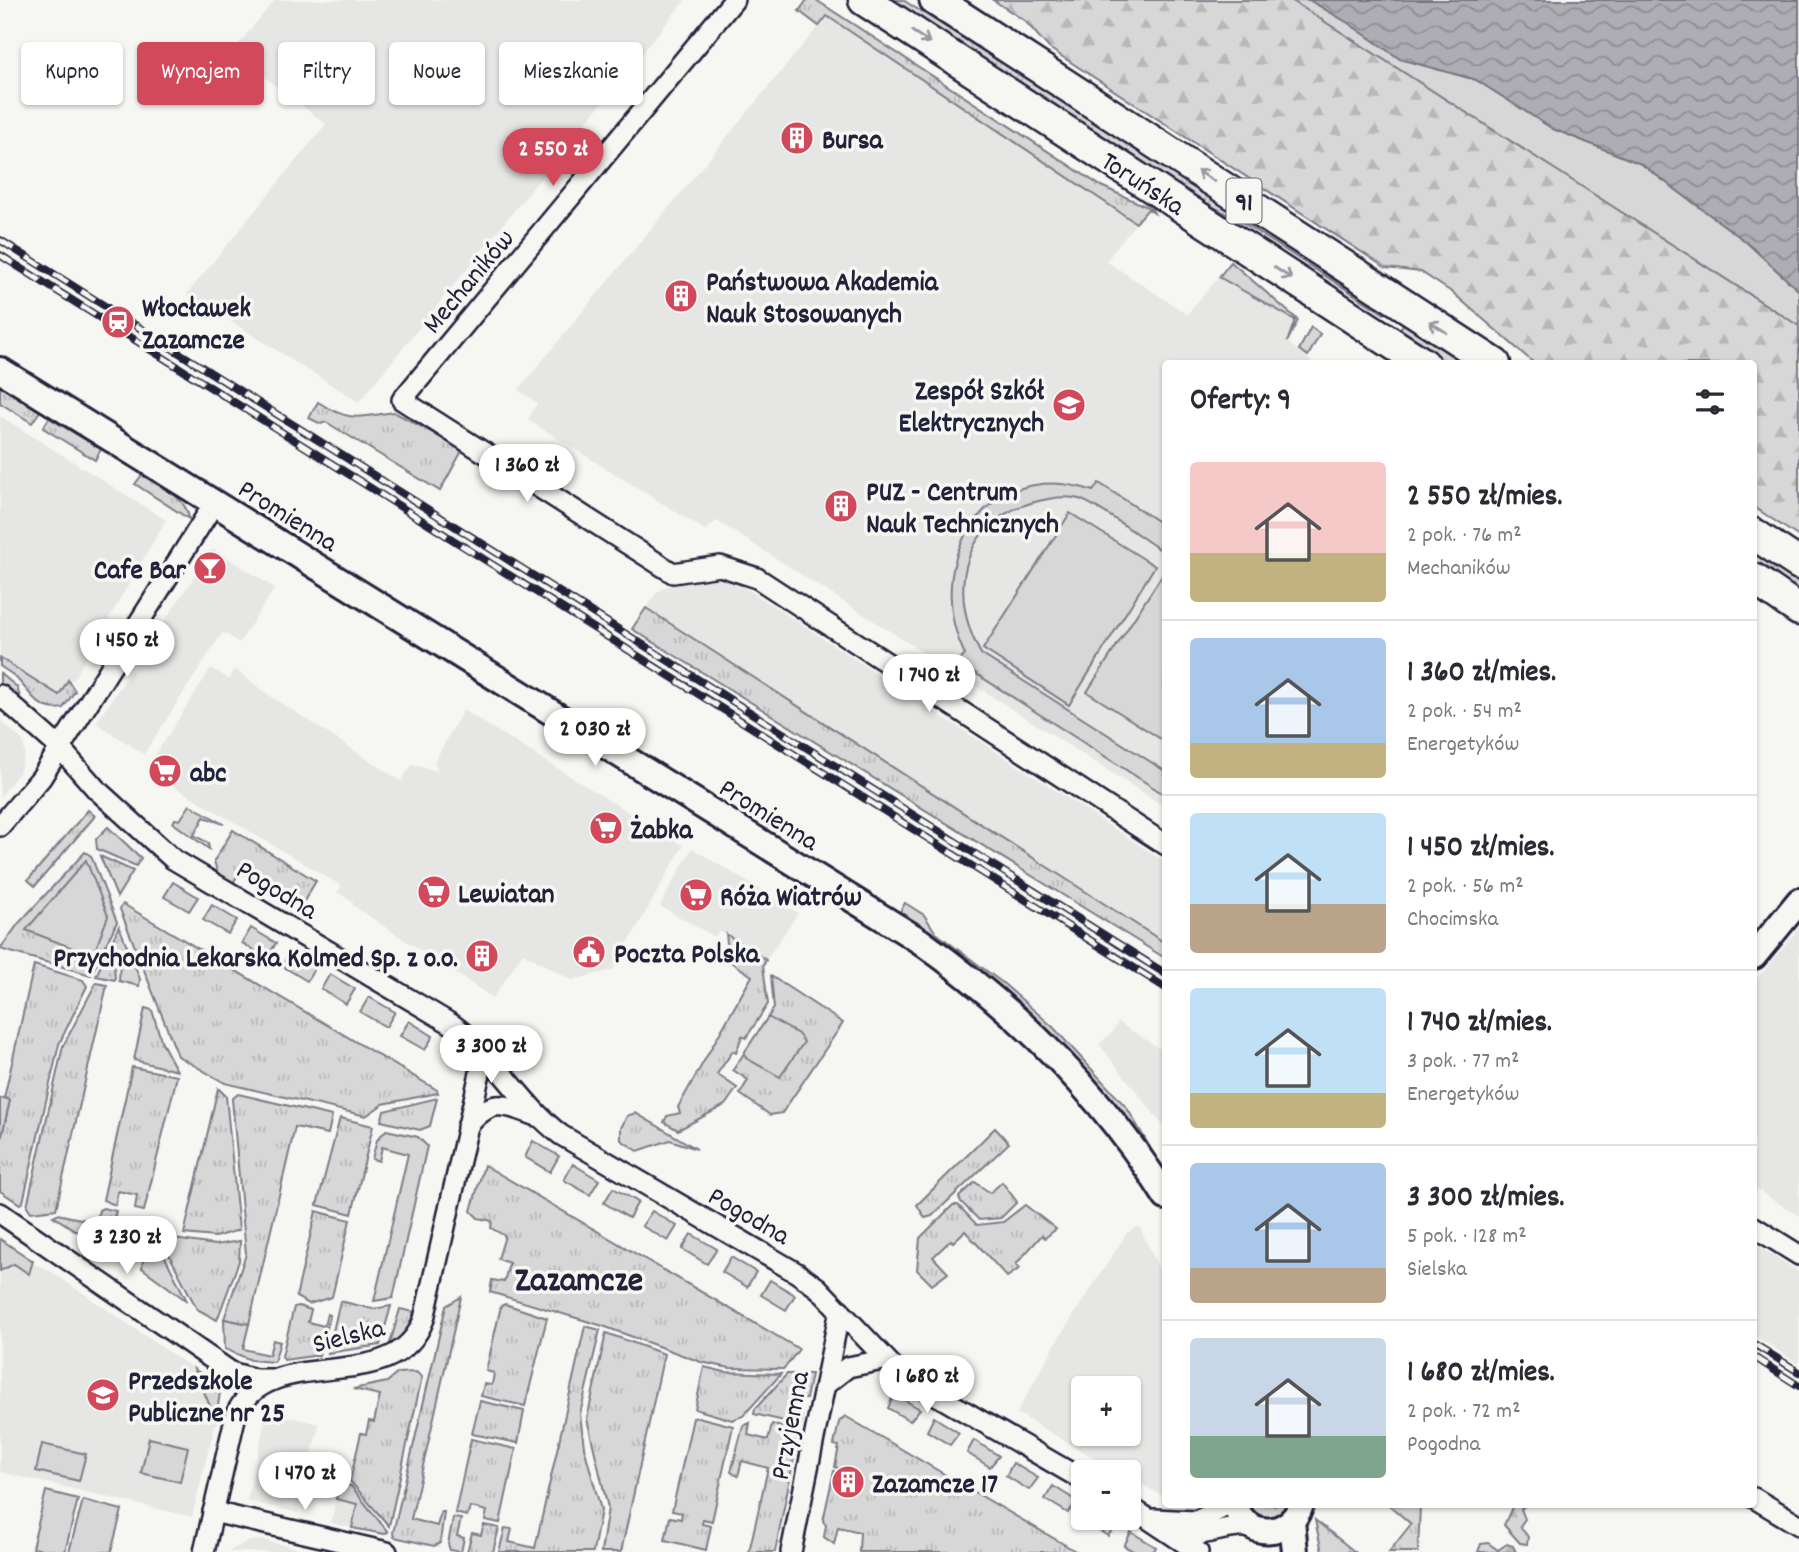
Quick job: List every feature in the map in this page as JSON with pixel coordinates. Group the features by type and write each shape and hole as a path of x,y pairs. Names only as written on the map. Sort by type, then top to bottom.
{"main road":[{"name":"Toruńska","path":"864,0 1418,360"},
{"name":"Toruńska","path":"935,0 1489,360"},
{"path":"1383,337 1404,305"},
{"path":"1757,536 1799,564"},
{"path":"1757,581 1799,610"}],"street":[{"name":"Mechaników","path":"734,0 402,400 673,573 720,566 742,572 780,592 1162,842"},
{"name":"Promienna","path":"0,370 920,941 957,967 1007,1007 1063,1064 1128,1141 1162,1191"},
{"path":"0,826 41,778 215,502"},
{"name":"Pogodna","path":"0,695 60,748 116,808 173,859 453,1025 485,1051 536,1116 561,1135 797,1273 818,1288 840,1310 883,1360 922,1389 1071,1473"},
{"path":"1757,952 1799,901"},
{"name":"Sielska","path":"204,1552 236,1414 247,1393 272,1379 384,1360 411,1343 424,1319 485,1051"},
{"name":"Pogodna","path":"465,1130 479,1114 494,1105 536,1116"},
{"path":"0,1213 231,1371 255,1379 272,1379"},
{"path":"1757,1229 1799,1255"},
{"name":"Przyjemna","path":"791,1552 840,1310"},
{"path":"825,1385 848,1367 883,1360"},
{"path":"231,1371 238,1391 236,1414"},
{"path":"1757,1500 1799,1525"},
{"path":"1153,1519 1196,1521 1223,1508"},
{"path":"1236,1508 1241,1517 1256,1528 1275,1552"},
{"path":"213,1512 387,1552"},
{"path":"1141,1512 1198,1552"},
{"path":"1174,1534 1203,1536 1232,1528 1275,1531 1297,1513"},
{"path":"1295,1552 1297,1513"}],"shaded area":[{"path":"275,0 685,0 643,52 643,42 499,42 499,105 600,105 359,402 187,294 326,124 301,105 375,105 375,42 278,42 278,87 264,77 264,42 240,42"},
{"path":"827,16 1136,223 1106,261 1187,314 1219,277 1295,320 1286,341 1309,360 1162,360 1162,805 717,521 705,530 528,420 537,403 518,390"},
{"path":"0,416 166,520 73,680 69,679 59,696 0,658"},
{"path":"213,549 275,588 239,643 223,632 144,754 96,723"},
{"path":"702,577 729,577 1162,860 1162,941 646,608 657,592 665,587"},
{"path":"211,668 229,679 235,669 269,695 401,781 412,765 438,771 434,762 463,710 683,846 613,970 572,980 523,953 493,998 352,905 353,902 337,892 342,886 146,770"},
{"path":"0,720 23,741 25,754 19,773 0,797"},
{"path":"692,848 798,913 766,960 726,934 718,931 715,937 660,906"},
{"path":"1799,928 1799,1216 1757,1190 1757,979"},
{"path":"1118,1022 1162,1050 1162,1124 1099,1044 1112,1033"},
{"path":"1139,1226 1162,1276 1162,1495 1141,1484 1141,1460 1097,1460 1073,1446 1141,1446 1141,1376 1071,1376 1071,1445 1017,1413 1058,1339 1127,1233"},
{"path":"1757,1245 1799,1272 1799,1364 1757,1337"},
{"name":"Przedszkole Publiczne nr 25","path":"32,1263 49,1270 194,1369 216,1420 192,1517 0,1472 0,1271 14,1264 29,1273"},
{"path":"267,1412 319,1424 298,1513 247,1501"},
{"path":"336,1499 357,1504 352,1528 331,1523"},
{"path":"263,1540 314,1552 228,1552 248,1541"}],"green space":[{"path":"807,0 816,0 1101,186 1152,209 1154,213 1148,209 1136,223 827,16 819,26 799,11"},
{"path":"887,0 903,0 1018,70 1389,312 1384,314 1237,219 1177,188"},
{"path":"958,0 966,0 1496,347"},
{"path":"993,0 1301,0 1799,305 1799,537 1757,509 1757,360 1530,360 1453,293 1421,272 1386,268 1049,48 1025,21"},
{"path":"1291,0 1799,0 1799,326"},
{"path":"1231,262 1298,320 1287,342 1295,320 1219,277"},
{"path":"1407,319 1468,360 1441,360 1398,332"},
{"path":"1311,327 1320,334 1308,356 1299,350"},
{"path":"0,386 40,411 32,423 0,403"},
{"path":"318,402 347,416 363,417 394,412 463,449 440,491 326,422 321,424 309,418"},
{"path":"49,418 101,449 95,460 43,428"},
{"path":"142,475 178,498 189,519 135,484"},
{"path":"1099,483 1162,524 1162,551 1109,515 1079,499 1061,497 1031,503 1007,513 988,527 975,544 967,564 963,586 965,608 981,654 1162,769 1162,793 958,662 965,655 953,620 951,585 958,553 972,525 994,502 1022,488 1055,484 1093,491"},
{"path":"1070,513 1155,566 1069,705 983,649"},
{"path":"1757,550 1799,578 1799,597 1757,569"},
{"path":"1162,575 1162,740 1087,692"},
{"path":"646,608 1162,941 1162,956 632,629"},
{"path":"0,658 59,695 68,680 75,691 63,708 48,708 36,701 14,676 0,666"},
{"path":"0,673 17,687 21,701 0,684"},
{"path":"190,805 224,824 204,817 194,835 208,843 209,849 173,823 175,819 180,820"},
{"path":"88,810 95,816 35,886 28,880"},
{"path":"108,827 141,858 136,866 97,849 96,839"},
{"path":"233,830 316,881 301,906 240,871 232,885 218,875 214,861"},
{"path":"85,852 91,856 117,922 91,975 0,949 19,923"},
{"path":"100,856 133,871 117,897"},
{"path":"86,860 108,916 93,956 26,930"},
{"path":"173,882 198,897 189,911 164,897"},
{"path":"905,903 924,915 936,933 1004,984 1053,1027 1127,1108 1151,1149 1096,1081 1036,1020 970,964 899,914"},
{"path":"123,904 438,1093 383,1104 366,1116 225,1083 178,1056 120,909"},
{"path":"212,905 237,920 228,934 203,920"},
{"path":"119,926 140,979 139,986 119,981 120,958 114,958 115,980 96,976"},
{"path":"251,928 276,943 267,958 242,943"},
{"path":"726,934 766,960 763,966 768,1004 746,1038 742,1036 736,1053 733,1051 717,1074 737,1088 725,1105 678,1130 664,1122 667,1116 680,1113 678,1107 752,976 729,961"},
{"path":"290,951 316,966 307,981 282,966"},
{"path":"34,965 83,980 87,986 59,1044 23,1202 20,1204 0,1191 0,1144 10,1100 4,1098"},
{"path":"330,974 355,989 346,1004 321,989"},
{"path":"771,976 843,1023 782,1113 770,1115 740,1094 748,1080 733,1070 774,1008"},
{"path":"96,983 107,985 56,1209 31,1212 27,1206 63,1046"},
{"path":"369,997 395,1012 386,1027 360,1012"},
{"path":"145,1008 152,1010 162,1043 177,1071 134,1060"},
{"path":"768,1017 798,1034 804,1042 780,1077 746,1058 744,1053"},
{"path":"409,1021 433,1036 425,1050 400,1036"},
{"path":"132,1067 177,1076 144,1211 135,1209 137,1195 118,1191 115,1205 103,1200"},
{"path":"218,1088 226,1096 239,1230 215,1237 184,1234"},
{"path":"238,1094 332,1116 328,1134 295,1127 249,1324 224,1319 246,1254 232,1099"},
{"path":"437,1098 430,1126 420,1130 381,1121 384,1111"},
{"path":"0,1099 10,1100 0,1144"},
{"path":"635,1113 697,1149 670,1140 638,1151 621,1140 621,1128 627,1116"},
{"path":"340,1118 373,1126 352,1214 317,1205"},
{"path":"995,1128 1009,1143 932,1216 925,1218 917,1205"},
{"path":"386,1130 418,1137 427,1146 393,1298 374,1301 408,1154 382,1147 379,1161 372,1159 377,1140"},
{"path":"533,1141 559,1156 550,1172 525,1157"},
{"path":"573,1164 599,1180 590,1195 564,1180"},
{"path":"484,1165 799,1349 784,1369 730,1368 701,1362 603,1326 490,1292 492,1280 504,1282 509,1263 498,1259 505,1236 491,1228 492,1221 478,1218 471,1211"},
{"path":"975,1182 990,1193 1002,1182 1017,1202 1001,1218 979,1220 959,1197"},
{"path":"613,1188 638,1202 629,1218 604,1203"},
{"path":"953,1205 958,1205 977,1225 1003,1222 1025,1205 1056,1229 1045,1238 1042,1235 1016,1264 1020,1268 1007,1277 965,1231 933,1257 948,1273 932,1285 917,1270 920,1238"},
{"path":"103,1208 116,1211 113,1223 129,1227 131,1221 144,1224 136,1257 130,1260 94,1238 99,1210"},
{"path":"316,1211 350,1220 332,1297 309,1304 296,1297"},
{"path":"652,1211 677,1226 668,1241 642,1226"},
{"path":"57,1214 90,1221 89,1226 78,1232 53,1216"},
{"path":"147,1234 154,1235 187,1301 142,1268"},
{"path":"691,1234 717,1249 707,1264 682,1249"},
{"path":"160,1237 215,1245 240,1241 239,1261 217,1320 197,1309"},
{"path":"0,1239 33,1261 29,1274 14,1264 0,1271"},
{"path":"731,1257 756,1272 747,1287 722,1272"},
{"path":"770,1280 795,1295 786,1310 761,1295"},
{"path":"461,1297 411,1519 437,1526 441,1512 444,1512 440,1543 434,1546 394,1537 393,1533 446,1306"},
{"path":"340,1301 373,1309 391,1306 380,1345 328,1353"},
{"path":"505,1304 547,1318 525,1406 481,1396 484,1384 492,1385 494,1373 486,1371 501,1306"},
{"path":"294,1307 311,1310 308,1322 324,1326 327,1314 330,1315 319,1355 284,1360 282,1356"},
{"path":"400,1309 414,1312 406,1334 388,1350"},
{"path":"224,1319 249,1324 243,1349 269,1355 273,1340 280,1342 274,1362 251,1360 225,1349"},
{"path":"585,1326 600,1330 580,1414 584,1447 601,1510 593,1552 499,1552 505,1528 512,1529 509,1542 535,1548"},
{"path":"606,1333 664,1354 621,1552 601,1552 608,1508 587,1419"},
{"path":"704,1367 725,1372 781,1374 743,1416 732,1420 695,1409"},
{"path":"194,1369 212,1381 220,1392 216,1420"},
{"path":"416,1372 422,1377 389,1526 350,1481 361,1433 366,1434 369,1421 374,1422 380,1395 353,1389 387,1382 398,1373"},
{"path":"787,1374 811,1374 806,1399 800,1399 797,1415 802,1417 801,1425 754,1414 755,1409"},
{"path":"894,1394 920,1409 910,1421 888,1408"},
{"path":"480,1401 524,1411 518,1443 472,1434"},
{"path":"845,1416 1077,1552 859,1552 860,1532 838,1527 834,1544 824,1537 826,1525 823,1521 834,1471 843,1473 839,1488 853,1492 858,1487 855,1486 857,1478 835,1467 839,1446 834,1445 839,1422"},
{"path":"934,1417 959,1433 950,1445 927,1431"},
{"path":"693,1418 733,1426 712,1521 703,1519 702,1524 711,1526 706,1550 665,1540 670,1517 681,1519 682,1513 672,1511"},
{"path":"750,1423 748,1435 768,1440 772,1424 799,1433 775,1552 749,1552 768,1468 742,1461 738,1476 731,1472 743,1426"},
{"path":"149,1438 188,1447 180,1482 141,1473"},
{"path":"471,1439 516,1449 500,1523 485,1520 487,1511 470,1507 467,1516 455,1513"},
{"path":"974,1440 999,1456 990,1467 967,1453"},
{"path":"42,1444 86,1454 79,1481 36,1471"},
{"path":"1013,1463 1038,1478 1029,1490 1006,1476"},
{"path":"339,1483 351,1486 388,1532 384,1534 352,1528 357,1504 336,1499"},
{"path":"1053,1486 1071,1497 1071,1509 1068,1513 1045,1499"},
{"path":"46,1491 78,1499 65,1552 32,1548"},
{"path":"83,1500 122,1510 111,1552 69,1552"},
{"path":"1251,1508 1285,1508 1278,1514 1268,1517"},
{"path":"1392,1508 1420,1508 1418,1552 1389,1552 1411,1524"},
{"path":"1512,1508 1522,1508 1525,1519 1520,1526 1528,1537 1527,1544 1520,1543 1504,1525"},
{"path":"453,1518 461,1519 457,1536 464,1538 461,1552 450,1550 448,1544"},
{"path":"1315,1520 1355,1552 1322,1552"},
{"path":"484,1525 499,1528 493,1552 467,1552 472,1533 481,1535"},
{"path":"1098,1530 1112,1530 1108,1536"},
{"path":"1131,1532 1156,1547 1153,1552 1135,1552 1124,1546"},
{"path":"1488,1543 1498,1550 1507,1544 1513,1546 1516,1552 1478,1552 1481,1544"}],"water":[{"path":"1309,0 1799,0 1799,291 1745,241 1641,164 1553,129 1476,80 1400,59"}],"railway":[{"path":"0,240 1162,971"},
{"path":"0,255 1162,985"},
{"path":"1757,1346 1799,1372"},
{"path":"1757,1359 1799,1386"}],"place":[{"name":"Bursa","path":"797,138"},
{"name":"Państwowa Akademia Nauk Stosowanych","path":"681,296"},
{"name":"Włocławek Zazamcze","path":"118,322"},
{"name":"Zespół Szkół Elektrycznych","path":"1069,405"},
{"name":"PUZ - Centrum Nauk Technicznych","path":"841,506"},
{"name":"Cafe Bar","path":"210,568"},
{"name":"abc","path":"165,771"},
{"name":"Żabka","path":"606,828"},
{"name":"Lewiatan","path":"434,892"},
{"name":"Róża Wiatrów","path":"696,895"},
{"name":"Poczta Polska","path":"589,952"},
{"name":"Przychodnia Lekarska Kolmed Sp. z o.o.","path":"482,956"},
{"name":"Przedszkole Publiczne nr 25","path":"103,1395"},
{"name":"Zazamcze 17","path":"848,1482"}],"district":[{"name":"Zazamcze","path":"579,1278"}]}
